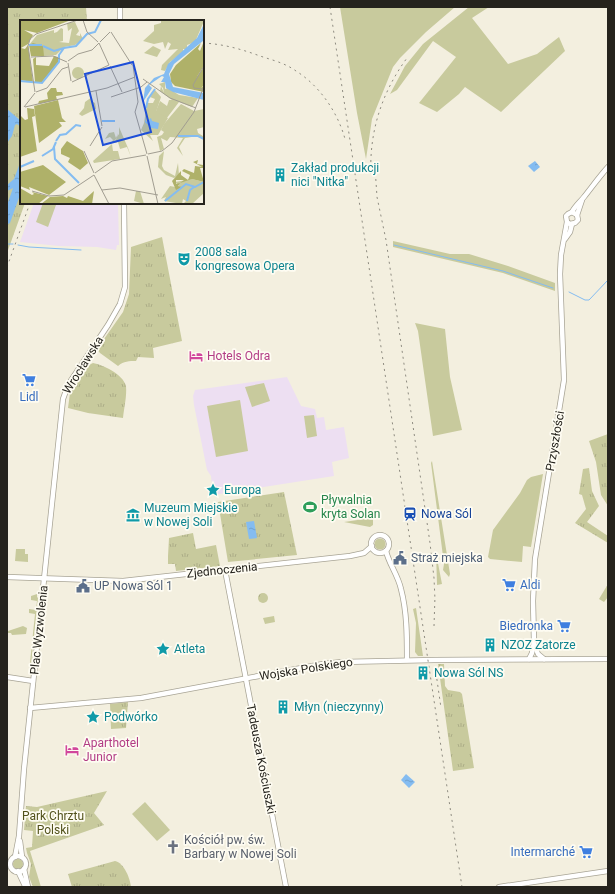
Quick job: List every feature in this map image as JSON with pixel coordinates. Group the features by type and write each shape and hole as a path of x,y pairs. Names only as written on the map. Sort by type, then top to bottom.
{"street":[{"path":"120,7 120,20"},
{"path":"583,198 577,215 578,220 570,223 566,216 572,212 576,204 583,198 608,167"},
{"name":"Wrocławska","path":"44,579 63,399 68,385 108,325 120,304 125,287 124,204"},
{"path":"572,212 577,215"},
{"name":"Przyszłości","path":"529,659 534,642 533,600 535,559 564,380 560,274 561,254 570,223"},
{"path":"386,551 377,552 372,546 372,541 375,537 379,535 388,539 389,544 386,551 398,580 404,601 407,629 407,660"},
{"name":"Zjednoczenia","path":"7,577 123,581 350,556 364,553 372,546"},
{"name":"Tadeusza Kościuszki","path":"225,570 286,887"},
{"name":"Plac Wyzwolenia","path":"19,836 22,784 44,579"},
{"name":"Przyszłości","path":"534,642 538,654 544,659"},
{"name":"Wojska Polskiego","path":"30,708 130,699 332,663 407,660 608,659"},
{"path":"7,677 33,681"},
{"path":"19,836 14,857 11,861 11,866 18,872 27,887"},
{"path":"19,836 22,857 26,863 24,869 27,887"},
{"path":"14,857 22,857"},
{"path":"18,872 24,869"},
{"path":"499,887 608,871"}],"shaded area":[{"path":"34,204 118,204 119,245 117,245 116,250 97,247 59,246 20,242"},
{"path":"287,377 301,406 315,409 317,418 324,417 326,430 344,427 349,458 332,462 334,476 213,495 211,476 207,470 194,405 193,396 195,390"}],"green space":[{"path":"7,7 86,7 87,20 20,20 20,204 25,204 7,253"},
{"path":"340,7 455,7 426,32 393,67 372,119 366,159 357,113"},
{"path":"469,7 489,7 472,18 508,64 537,54 559,37 565,51 501,112 465,87 459,94 437,112 419,103 456,57 433,41 397,90 390,94 405,66 423,44"},
{"path":"43,204 56,205 48,227 36,222"},
{"path":"162,237 182,341 153,348 154,358 138,357 136,361 122,363 118,366 100,353 97,349 123,312 129,294 131,247"},
{"path":"393,241 450,254 469,254 508,266 555,283 555,291 503,273 393,247"},
{"path":"415,323 445,329 450,377 462,430 433,436 418,331"},
{"path":"93,363 117,374 124,382 126,386 126,394 123,418 88,413 68,408 70,393 89,365"},
{"path":"264,383 270,401 252,407 245,387"},
{"path":"240,400 248,451 216,457 207,406"},
{"path":"314,415 317,436 307,438 304,416"},
{"path":"608,434 608,506 601,495 596,462 589,441"},
{"path":"432,461 450,574 449,577 443,570 444,564 431,463"},
{"path":"589,468 592,491 599,506 587,522 608,536 608,543 575,523 586,509 582,495 579,494 583,469"},
{"path":"543,474 531,547 523,546 522,562 490,559 488,557 493,530 520,493 527,480 531,477"},
{"path":"284,492 297,555 228,562 218,502"},
{"path":"373,518 373,525 370,527 344,522"},
{"path":"193,533 196,549 216,545 220,566 176,571 175,564 168,564 169,538"},
{"path":"380,538 384,540 386,544 384,548 380,550 376,548 374,544 376,540"},
{"path":"16,549 25,549 25,554 28,554 28,562 15,561"},
{"path":"436,553 442,584 437,585 437,584"},
{"path":"608,584 608,597 604,602 599,599"},
{"path":"261,593 265,593 268,598 265,603 261,603 258,600 258,596"},
{"path":"37,594 38,598 30,674 35,614 29,613 29,609 36,610 37,601 31,600 31,596"},
{"path":"416,608 423,656 418,656 415,652 416,623 413,609"},
{"path":"274,616 275,622 265,624 263,618"},
{"path":"23,626 27,628 26,634 12,635 11,633 7,633 8,631"},
{"path":"438,664 444,664 445,686 448,690 460,692 462,694 474,768 453,771"},
{"path":"128,702 126,728 111,729 110,704"},
{"name":"Park Chrztu Polski","path":"107,791 94,813 104,825 30,851 41,887 33,887 29,877 31,864 26,848 32,847 33,831 24,830 26,806 37,807"},
{"path":"145,802 170,830 157,841 132,814"},
{"path":"16,859 20,859 22,860 22,868 16,869 13,866 13,862"},
{"path":"115,861 118,862 126,871 131,887 72,887 68,874"}],"water":[{"path":"7,109 20,120 20,126 17,124 15,125 12,136 7,143"},
{"path":"535,161 540,167 534,172 528,166"},
{"path":"20,163 20,195 10,223 8,224 7,205 13,188 7,191 7,185 14,179"},
{"path":"254,521 257,538 249,539 246,522"},
{"path":"406,774 415,782 409,788 401,780"}],"waterway":[{"path":"7,244 13,244"},
{"path":"18,245 81,250"},
{"path":"394,245 503,271 553,288"},
{"path":"569,292 585,300 589,300 608,280"}],"railway":[{"path":"330,7 462,887"},
{"path":"204,43 246,51 292,68 313,84 327,101 338,120 345,139"},
{"path":"371,174 372,143 379,113 384,99 398,71 407,58"},
{"path":"375,167 377,197 386,240 430,543 435,600"},
{"path":"7,267 30,204"},
{"path":"434,626 435,596"},
{"path":"436,673 441,708"}],"place":[{"name":"Zakład produkcji nici \"Nitka\"","path":"280,175"},
{"name":"2008 sala kongresowa Opera","path":"184,259"},
{"name":"Hotels Odra","path":"196,356"},
{"name":"Lidl","path":"29,380"},
{"name":"Europa","path":"213,490"},
{"name":"Pływalnia kryta Solan","path":"310,507"},
{"name":"Nowa Sól","path":"410,514"},
{"name":"Muzeum Miejskie w Nowej Soli","path":"133,515"},
{"name":"Straż miejska","path":"400,558"},
{"name":"Aldi","path":"509,585"},
{"name":"UP Nowa Sól 1","path":"83,586"},
{"name":"Biedronka","path":"564,626"},
{"name":"NZOZ Zatorze","path":"490,645"},
{"name":"Atleta","path":"163,649"},
{"name":"Nowa Sól NS","path":"423,673"},
{"name":"Młyn (nieczynny)","path":"283,707"},
{"name":"Podwórko","path":"93,717"},
{"name":"Aparthotel Junior","path":"72,750"},
{"name":"Kościół pw. św. Barbary w Nowej Soli","path":"173,847"},
{"name":"Intermarché","path":"586,852"}]}
